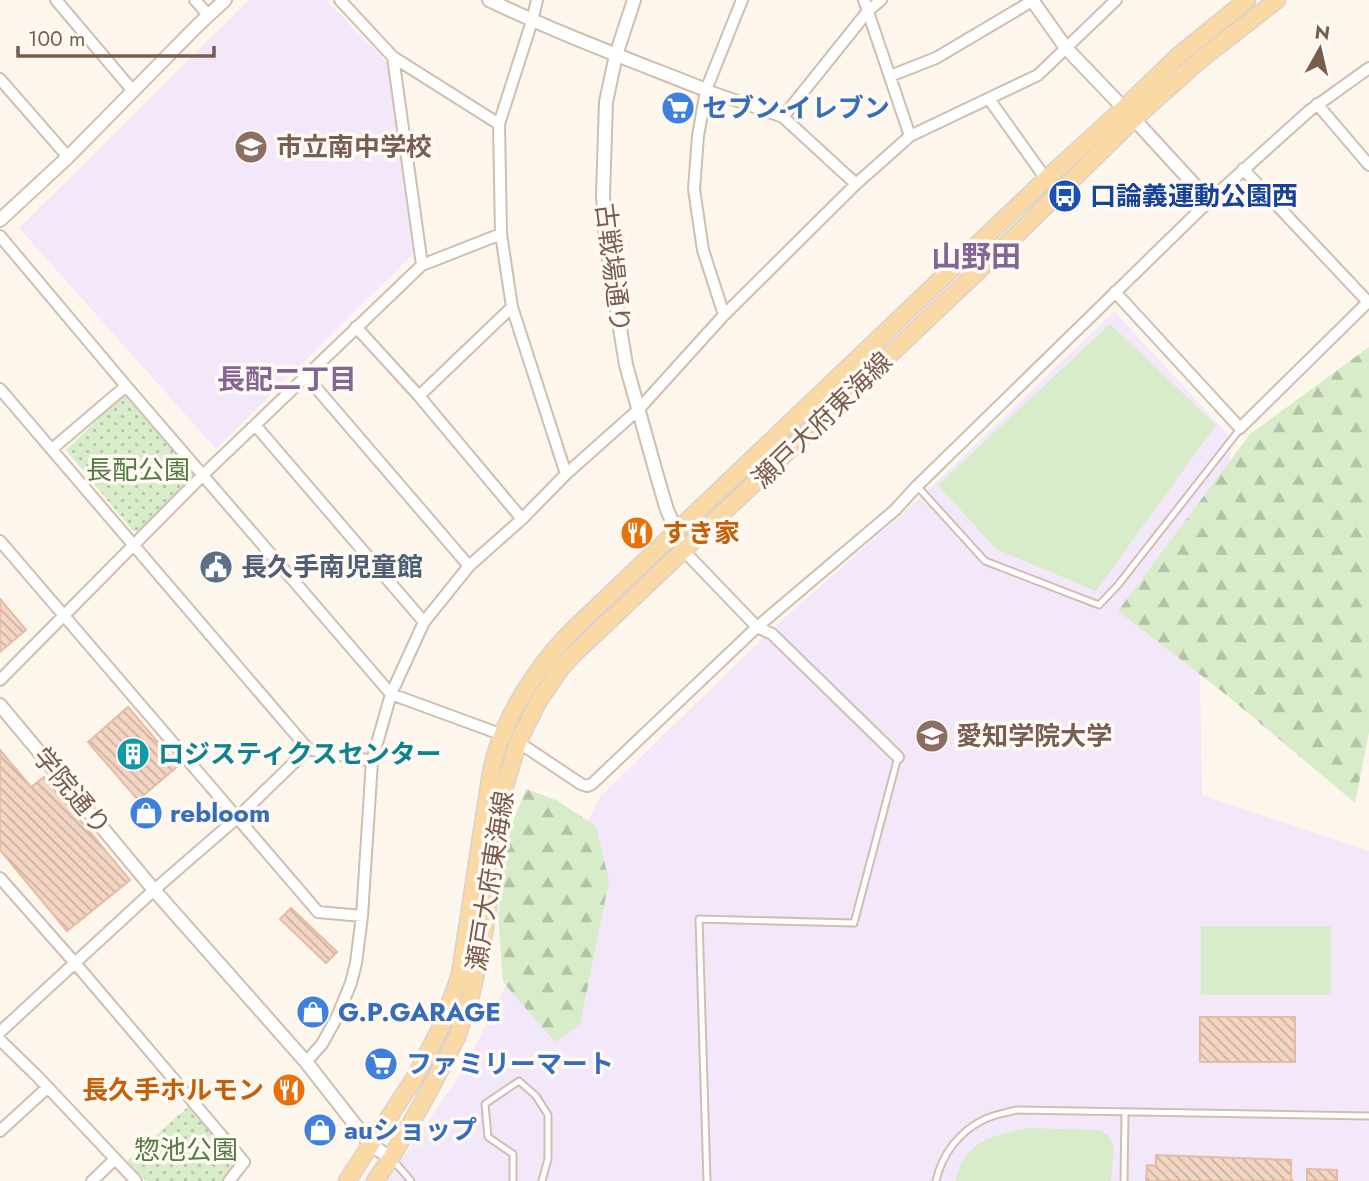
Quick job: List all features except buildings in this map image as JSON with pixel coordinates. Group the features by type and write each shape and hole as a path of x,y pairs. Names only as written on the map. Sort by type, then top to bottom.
{"main road":[{"name":"瀬戸大府東海線","path":"375,1181 391,1158 457,1037 472,991 484,935 505,786 518,742 538,702 561,668 1011,240 1178,56 1248,0"},
{"name":"瀬戸大府東海線","path":"347,1181 414,1079 442,1025 460,975 496,752 533,678 562,640 1046,179 1277,0"}],"street":[{"path":"56,0 133,91"},
{"path":"195,0 209,16"},
{"path":"0,220 68,157 225,0"},
{"path":"340,0 393,57 499,124"},
{"path":"489,0 532,21 616,55 783,117 856,184"},
{"path":"537,0 499,124 501,234 512,307 566,474"},
{"name":"古戦場通り","path":"634,0 616,55 606,102 603,195 606,241 626,365 667,510 677,532"},
{"path":"724,315 703,250 694,189 698,136 706,90 742,0"},
{"path":"864,0 910,136"},
{"path":"783,117 868,11 881,0"},
{"path":"890,76 936,58 1032,0 1066,48 1209,201"},
{"path":"306,1062 322,1044 352,983 362,916 372,761 391,694 424,622 469,566 638,410 724,315 856,184 910,136 1038,75 1116,0"},
{"path":"393,57 422,265"},
{"path":"518,742 581,783 587,786 592,784 757,627 895,510 1243,169 1317,104 1369,68"},
{"path":"0,79 68,157"},
{"path":"989,99 1046,179"},
{"path":"1317,104 1369,165"},
{"path":"1115,292 1241,428 1368,302 1243,169"},
{"path":"0,680 204,474 422,265 501,234"},
{"path":"0,236 391,694 503,735"},
{"path":"419,396 512,307"},
{"path":"356,327 419,396 522,519"},
{"path":"306,376 469,566"},
{"path":"52,449 126,386"},
{"path":"0,389 308,749 372,761"},
{"path":"255,425 424,622"},
{"path":"677,532 684,551 757,627 772,634 898,757"},
{"path":"0,541 318,912 362,916"},
{"name":"学院通り","path":"0,705 154,890 306,1062 371,1145 391,1158"},
{"path":"0,1032 154,890 237,818 308,749"},
{"path":"0,878 244,1162 229,1181"},
{"path":"0,1040 136,1181"},
{"path":"0,1131 47,1088"},
{"path":"92,1181 115,1159"}],"lane":[{"path":"917,486 985,561 1098,605 1118,585 1241,428"},
{"path":"707,1181 699,919 854,923 898,757"},
{"path":"513,1181 513,1154 488,1137 485,1104 519,1080 536,1096 548,1115 548,1159 542,1181"},
{"path":"936,1181 939,1165 958,1138 984,1119 1016,1110 1369,1116"},
{"path":"1124,1181 1125,1113"},
{"path":"391,1158 411,1181"}],"shaded area":[{"name":"市立南中学校","path":"249,0 326,0 390,66 416,251 216,449 19,228"},
{"name":"愛知学院大学","path":"1114,311 1232,439 1200,676 1202,795 1369,851 1369,1181 387,1181 465,1067 600,797 773,628 921,497"}],"green space":[{"path":"1110,324 1216,425 1096,591 996,549 938,485"},
{"path":"1369,347 1369,732 1355,803 1229,697 1118,611 1250,434"},
{"name":"長配公園","path":"128,393 195,471 195,476 144,531 133,531 66,450"},
{"path":"526,789 556,800 596,826 609,881 580,1025 555,1042 503,982 498,916 507,837"},
{"path":"1201,926 1331,926 1331,995 1201,995"},
{"name":"惣池公園","path":"189,1106 240,1162 224,1181 146,1181 127,1161"},
{"path":"1027,1128 1099,1130 1109,1136 1114,1148 1111,1181 956,1181 965,1157 981,1142"}],"place":[{"name":"セブン-イレブン","path":"678,108"},
{"name":"市立南中学校","path":"251,147"},
{"name":"口論義運動公園西","path":"1065,196"},
{"name":"すき家","path":"637,533"},
{"name":"長久手南児童館","path":"216,567"},
{"name":"愛知学院大学","path":"932,736"},
{"name":"ロジスティクスセンター","path":"133,754"},
{"name":"rebloom","path":"146,813"},
{"name":"G.P.GARAGE","path":"313,1012"},
{"name":"ファミリーマート","path":"381,1064"},
{"name":"長久手ホルモン","path":"289,1090"},
{"name":"auショップ","path":"320,1130"}],"district":[{"name":"山野田","path":"976,257"},
{"name":"長配二丁目","path":"287,379"}]}
